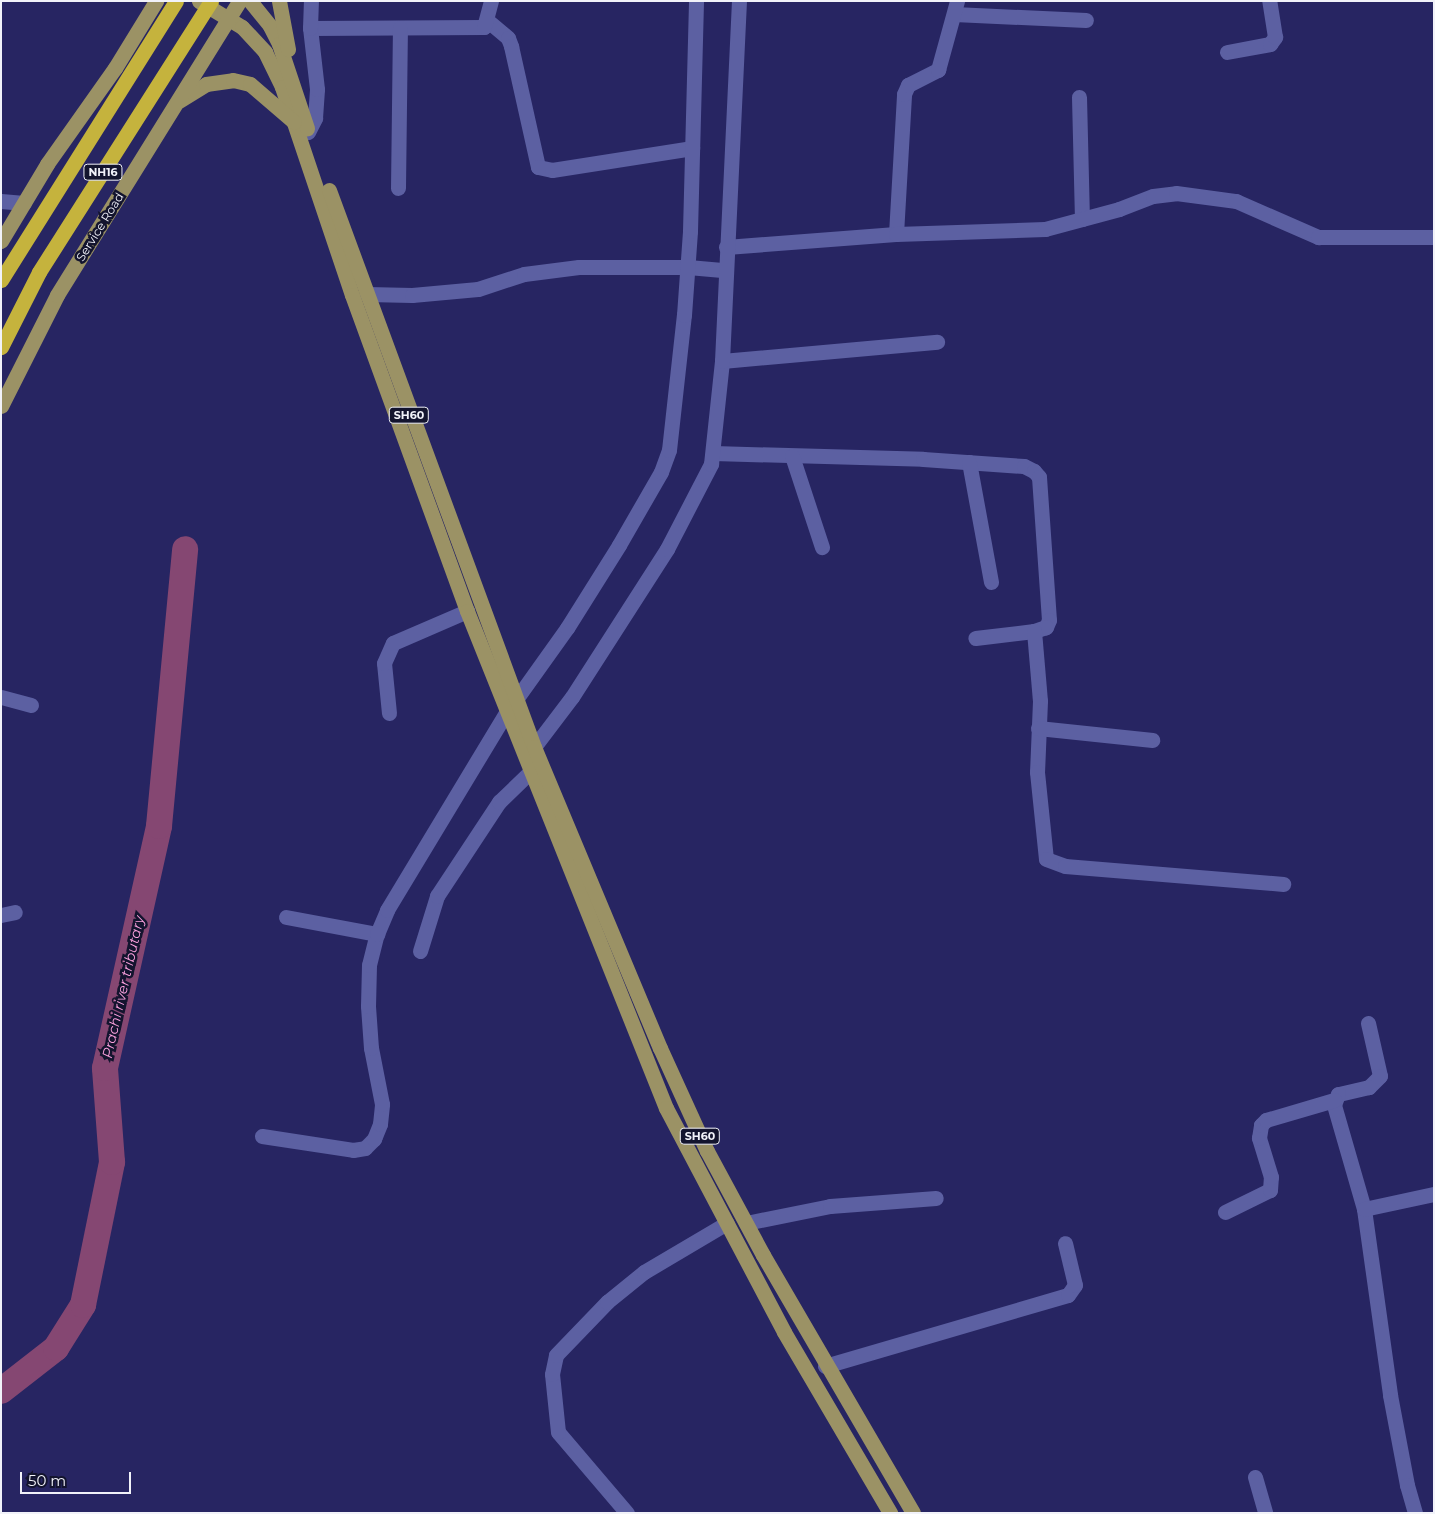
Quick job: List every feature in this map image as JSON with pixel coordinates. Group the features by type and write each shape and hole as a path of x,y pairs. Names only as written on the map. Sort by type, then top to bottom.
{"highway":[{"name":"NH16","path":"1,280 45,205 176,1"},
{"name":"NH16","path":"1,347 40,272 211,1"}],"main road":[{"path":"1,240 156,1"},
{"name":"SH60","path":"199,1 230,17 265,52 318,173 367,294 512,709"},
{"name":"Service Road","path":"1,406 57,295 239,1"},
{"name":"SH60","path":"250,1 270,26 293,84 308,132 352,295 467,611 530,746 660,1048 707,1151 825,1366 913,1513"},
{"path":"279,1 293,84"},
{"path":"175,104 206,84 233,80 250,84 295,123"},
{"name":"SH60","path":"530,746 530,772 666,1108 784,1332 890,1513"}],"street":[{"path":"308,132 315,118 316,89 310,28 311,1"},
{"path":"310,28 471,29 484,27 488,22 490,1"},
{"path":"262,1136 353,1150 365,1148 374,1139 380,1124 382,1104 371,1048 368,1006 369,965 377,934 387,910 512,709 567,628 661,472 674,429 690,267 696,1"},
{"path":"530,746 572,697 667,549 704,480 713,453 722,361 722,270 726,247 739,1"},
{"path":"1228,52 1270,44 1275,36 1269,1"},
{"path":"896,234 904,94 908,85 938,70 956,8 1086,20"},
{"path":"488,22 508,38 511,46 538,167 552,170 692,148"},
{"path":"398,188 400,28"},
{"path":"1079,96 1082,219"},
{"path":"726,247 896,234 1045,229 1153,196 1192,193 1236,201 1318,238 1434,237"},
{"path":"1,201 24,203"},
{"path":"367,294 412,295 478,289 524,274 550,270 690,267 722,270"},
{"path":"722,361 937,342"},
{"path":"713,453 969,462 1024,466 1039,478 1050,620 1046,627 1034,631 975,638"},
{"path":"792,456 822,547"},
{"path":"969,462 991,582"},
{"path":"389,713 384,663 393,643 467,611"},
{"path":"1034,631 1040,701 1038,728 1043,851 1046,859 1054,864 1283,884"},
{"path":"1,697 31,705"},
{"path":"1038,728 1152,740"},
{"path":"420,950 437,896 499,802 530,772"},
{"path":"286,917 377,934"},
{"path":"1225,1212 1270,1190 1271,1177 1259,1138 1260,1125 1266,1120 1334,1100 1338,1094 1369,1087 1380,1076 1368,1024"},
{"path":"1334,1100 1364,1208 1390,1395 1407,1485 1415,1513"},
{"path":"1364,1208 1434,1194"},
{"path":"746,1223 830,1206 936,1198"},
{"path":"627,1513 558,1432 552,1374 556,1355 607,1302 644,1272 727,1223"},
{"path":"825,1366 1068,1295 1075,1286 1065,1243"},
{"path":"1255,1478 1265,1513"}],"waterway":[{"name":"Prachi river tributary","path":"1,1391 56,1348 83,1305 112,1162 105,1068 159,826 185,549"}]}
